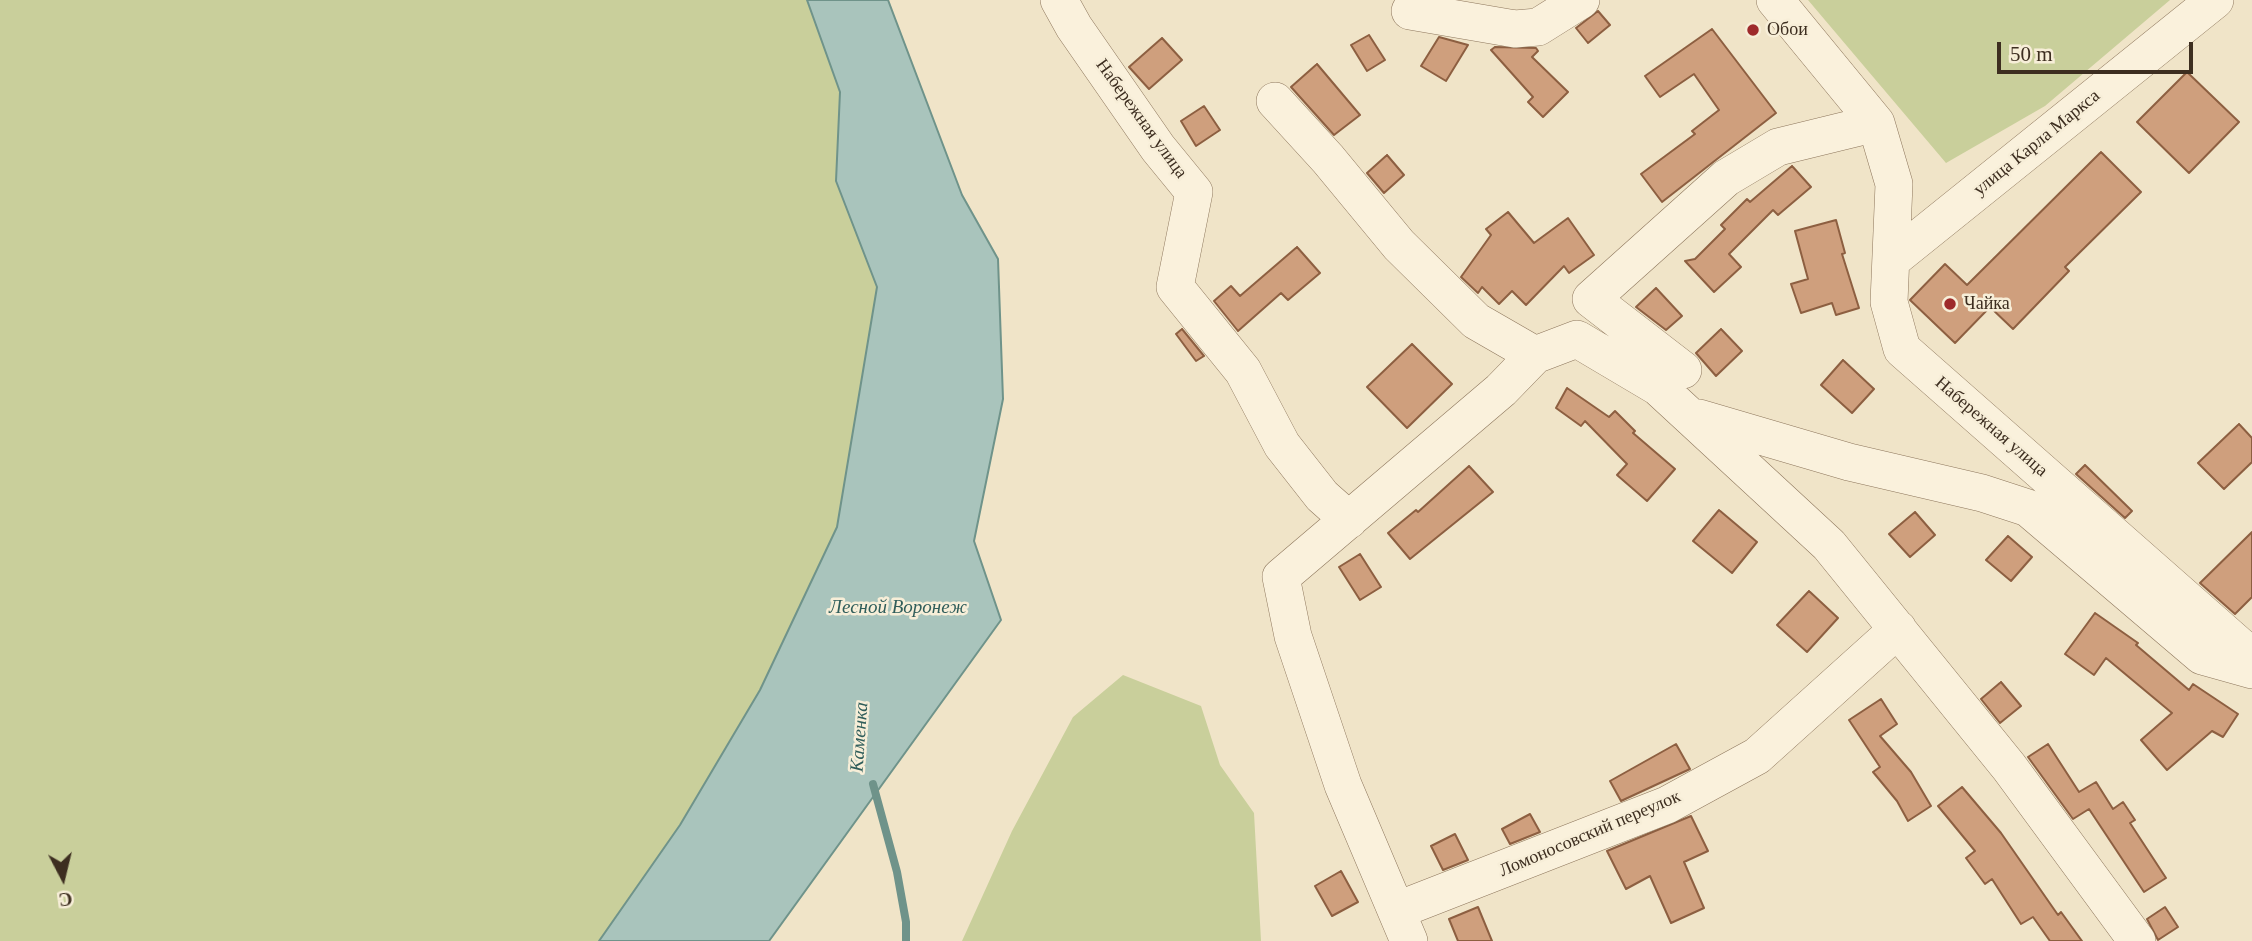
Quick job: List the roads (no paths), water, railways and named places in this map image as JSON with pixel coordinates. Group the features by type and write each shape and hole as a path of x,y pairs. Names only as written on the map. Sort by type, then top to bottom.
{"street":[{"name":"Набережная улица","path":"1059,0 1074,27 1158,148 1194,192 1175,287 1242,371 1282,445 1322,496 1349,520"},
{"path":"1410,11 1515,29 1538,27 1581,0"},
{"name":"Набережная улица","path":"1775,0 1876,123 1894,184 1893,259 1889,302 1902,349 2252,657"},
{"name":"улица Карла Маркса","path":"1893,259 2215,0"},
{"path":"1275,101 1328,159 1399,245 1476,321 1535,355"},
{"path":"1683,370 1591,299 1726,178 1778,147 1876,123"},
{"path":"1349,520 1501,390 1535,355 1577,339 1658,387 1829,545 2009,767 2137,941"},
{"path":"1692,416 1849,462 1982,493 2028,508 2202,656 2252,670"},
{"name":"Ломоносовский переулок","path":"1349,520 1281,577 1293,636 1342,785 1403,925 1667,805 1756,756 1898,629"}],"water":[{"name":"Лесной Воронеж","path":"807,0 888,0 962,195 998,259 1003,399 974,541 1001,620 769,941 599,941 680,825 760,690 837,527 877,287 836,181 840,92"}],"waterway":[{"name":"Каменка","path":"873,784 897,872 906,922 906,941"}],"place":[{"name":"Обои","path":"1753,30"},
{"name":"Чайка","path":"1950,304"}]}
